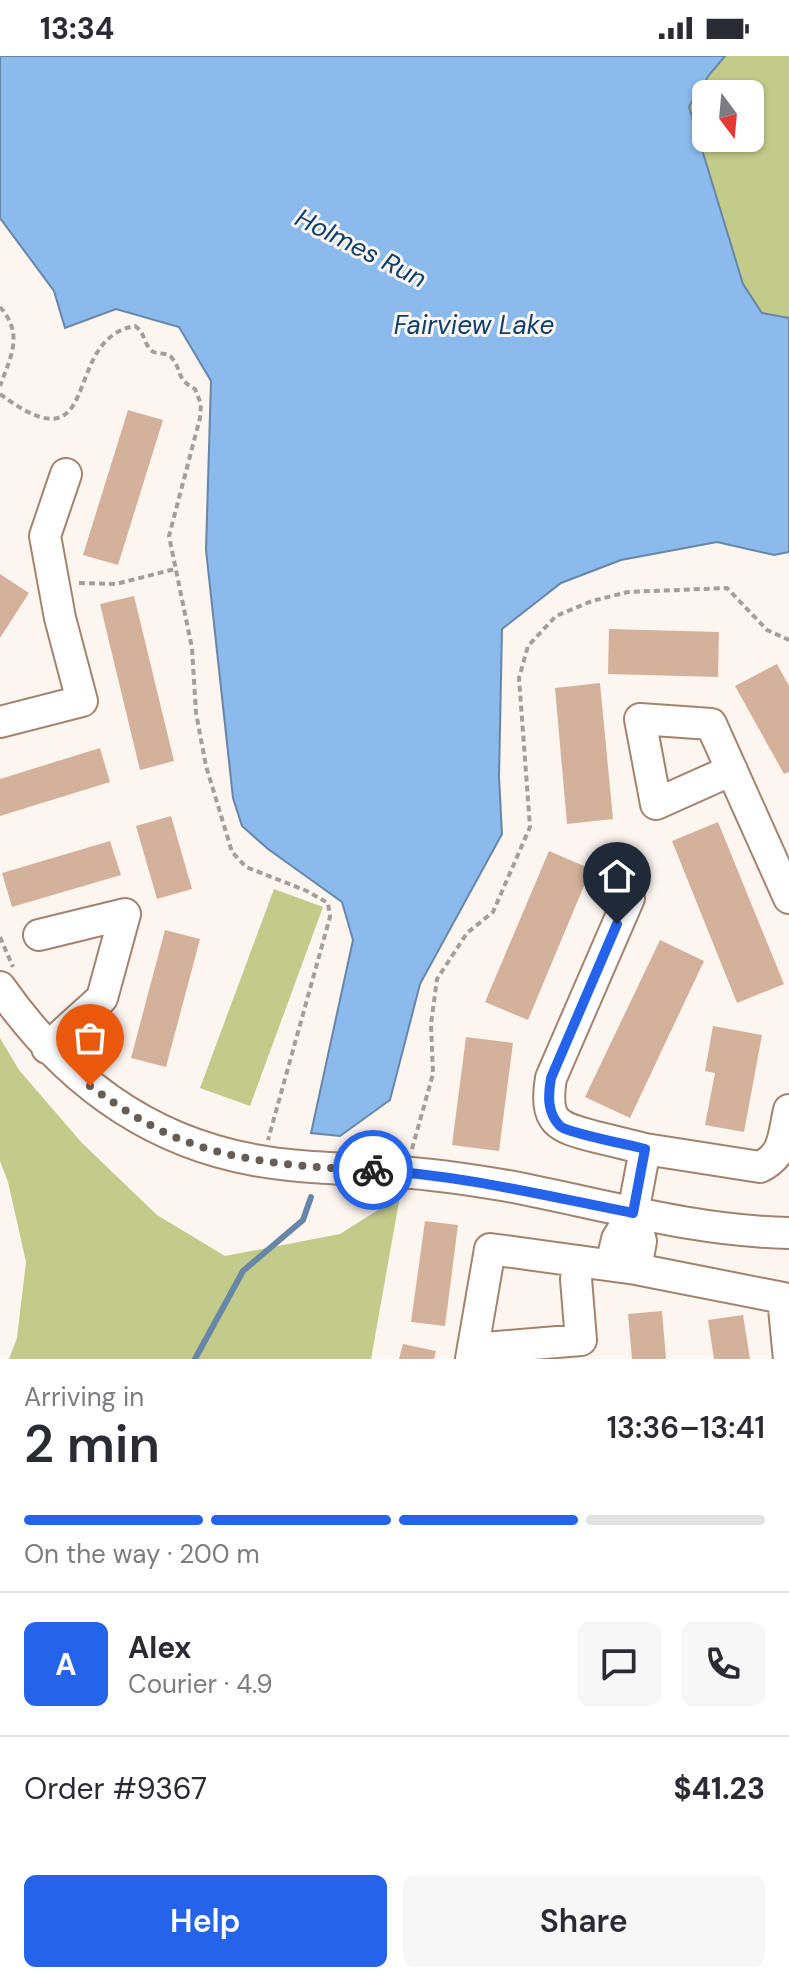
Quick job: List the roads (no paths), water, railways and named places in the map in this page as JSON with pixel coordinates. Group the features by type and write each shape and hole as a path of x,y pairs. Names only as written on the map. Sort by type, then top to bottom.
{"street":[{"path":"0,722 82,701 45,536 66,474"},
{"path":"732,770 789,898"},
{"path":"629,898 551,1078 548,1095 551,1113 562,1128 645,1149 760,1167 775,1160 781,1148 789,1110"},
{"path":"39,935 125,914 102,998 47,1048"},
{"path":"9,982 47,1048 90,1086 134,1116 170,1135 209,1149 266,1145 509,1187 714,1228 789,1233"},
{"path":"624,1267 641,1241 633,1213 645,1149"},
{"path":"579,1261 576,1279 581,1340 472,1354 490,1249 624,1267 783,1298 789,1359"}],"water":[{"name":"Fairview Lake","path":"0,56 725,56 706,80 692,80 692,102 689,107 692,152 703,152 743,284 762,313 789,318 789,552 774,555 717,542 621,560 561,583 502,629 499,777 502,834 420,984 390,1100 340,1136 311,1133 353,940 342,902 268,849 242,826 233,798 206,550 211,381 179,327 116,309 65,328 54,291 0,218"}],"waterway":[{"path":"195,1359 243,1271 303,1220 311,1197"}],"water label":[{"name":"Holmes Run","path":"361,248"}]}
